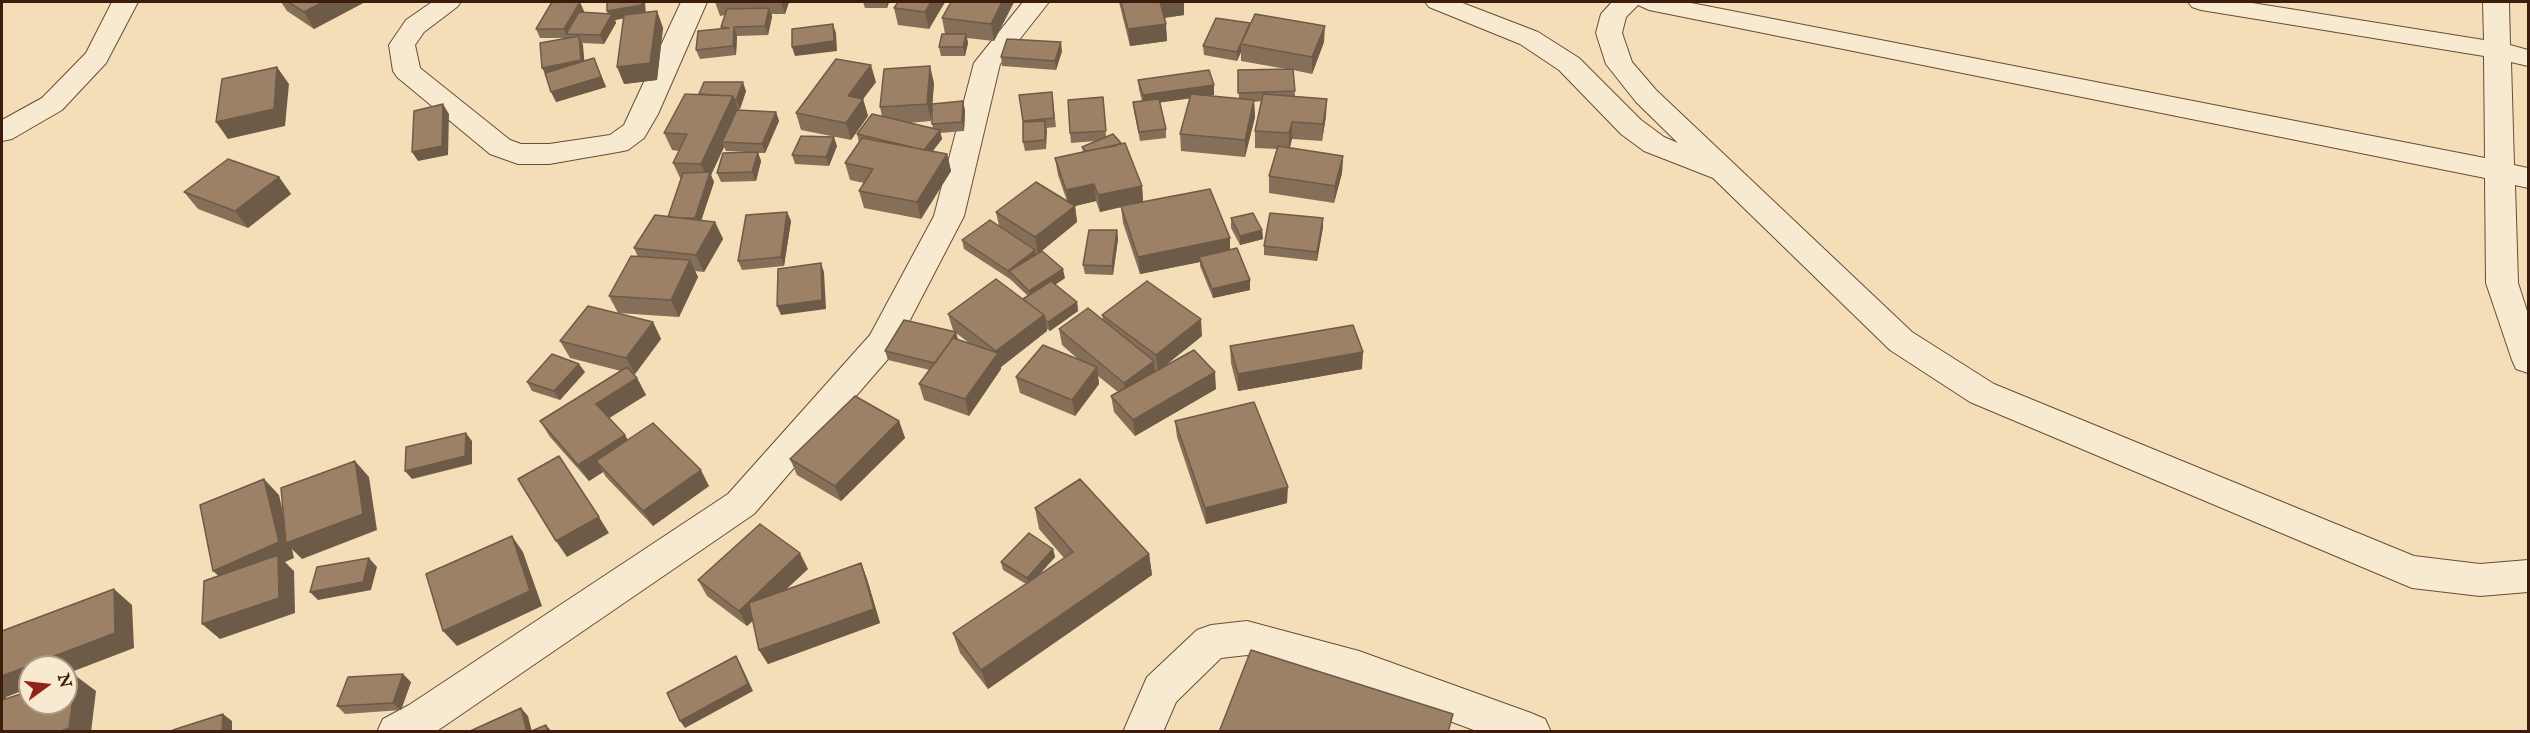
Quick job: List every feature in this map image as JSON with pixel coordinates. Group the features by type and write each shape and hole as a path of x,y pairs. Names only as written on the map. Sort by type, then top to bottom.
{"street":[{"path":"2,132 52,104 97,57 125,2"},
{"path":"448,2 415,26 402,45 407,71 500,147 518,154 591,149 618,143 634,131 644,114 694,2"},
{"path":"397,732 423,718 741,504 882,343 949,216 987,63 1036,2"},
{"path":"1438,2 1529,38 1569,64 1631,127 1654,144 1729,174"},
{"path":"1627,2 1614,14 1609,33 1619,64 1646,96 1901,341 1982,393 2412,572 2480,580 2529,576"},
{"path":"1649,2 2529,178"},
{"path":"2201,2 2497,50 2529,58"},
{"path":"2496,2 2502,283 2529,360"},
{"path":"2480,580 2529,602"},
{"path":"1143,732 1161,690 1211,642 1247,638 1359,669 1531,732"}],"building":[{"path":"288,2 323,2 304,12"},
{"path":"552,2 580,2 564,29 536,29"},
{"path":"607,2 642,2 642,5 607,11"},
{"path":"898,2 931,2 925,12 894,8"},
{"path":"951,2 1002,2 991,24 942,18"},
{"path":"1121,2 1160,2 1166,24 1128,29"},
{"path":"769,8 765,26 734,27 733,46 696,50 698,31 729,28 721,27 727,9"},
{"path":"657,11 650,63 617,67 624,15"},
{"path":"579,12 612,14 600,35 566,34"},
{"path":"1255,14 1325,26 1312,57 1241,44"},
{"path":"1216,18 1250,23 1237,52 1203,46"},
{"path":"833,24 834,41 792,47 792,29"},
{"path":"942,34 966,34 963,47 939,47"},
{"path":"579,36 581,60 542,68 540,43"},
{"path":"1007,39 1061,42 1055,61 1001,57"},
{"path":"594,58 601,77 551,92 545,73"},
{"path":"836,59 871,65 848,96 863,99 846,123 796,113"},
{"path":"930,66 927,104 880,107 884,69"},
{"path":"277,67 274,109 216,122 222,79"},
{"path":"1293,69 1295,91 1238,93 1238,70"},
{"path":"1209,70 1214,85 1143,95 1138,80"},
{"path":"704,82 743,82 735,100 733,96 699,94"},
{"path":"1052,92 1054,118 1023,121 1019,95"},
{"path":"685,94 733,96 701,164 673,163 687,134 664,133"},
{"path":"1191,94 1254,100 1245,140 1180,134"},
{"path":"1263,94 1327,99 1323,124 1292,122 1289,133 1255,131"},
{"path":"1103,97 1106,131 1070,133 1068,100"},
{"path":"1159,99 1166,129 1139,132 1133,102"},
{"path":"963,101 962,122 932,124 932,104"},
{"path":"443,104 442,146 412,152 414,111"},
{"path":"737,110 776,112 762,144 722,142"},
{"path":"872,114 940,130 924,150 857,134"},
{"path":"1045,121 1045,140 1023,142 1023,122"},
{"path":"1113,134 1121,143 1086,151 1082,147"},
{"path":"801,136 834,137 826,157 792,155"},
{"path":"862,138 947,154 917,202 859,191 873,169 845,163"},
{"path":"1125,143 1142,186 1098,195 1094,184 1066,190 1055,158"},
{"path":"1278,146 1343,156 1335,186 1269,176"},
{"path":"758,152 752,172 717,173 723,153"},
{"path":"228,159 279,177 235,211 184,192"},
{"path":"710,172 695,218 668,217 683,173"},
{"path":"1036,182 1075,206 1035,237 996,212"},
{"path":"1210,189 1230,238 1138,257 1121,206"},
{"path":"787,212 781,257 738,261 746,215"},
{"path":"1253,213 1262,230 1240,236 1231,218"},
{"path":"1270,213 1323,218 1317,252 1264,246"},
{"path":"655,215 715,222 696,255 634,248"},
{"path":"990,220 1035,250 1008,271 962,240"},
{"path":"1089,230 1117,230 1112,266 1083,265"},
{"path":"1237,248 1250,280 1212,289 1199,257"},
{"path":"1042,251 1063,269 1029,291 1009,271"},
{"path":"631,256 690,260 671,300 609,296"},
{"path":"821,263 822,300 777,306 778,269"},
{"path":"996,279 1044,315 996,351 948,314"},
{"path":"1051,281 1077,302 1048,322 1044,315 1023,299"},
{"path":"1147,281 1201,319 1156,355 1102,315"},
{"path":"588,306 653,322 626,358 560,341"},
{"path":"1088,308 1154,361 1124,383 1059,329"},
{"path":"904,320 956,332 935,363 885,351"},
{"path":"1353,325 1363,352 1238,374 1230,346"},
{"path":"953,338 998,353 965,399 919,384"},
{"path":"1043,345 1097,367 1072,400 1016,377"},
{"path":"1194,350 1215,372 1133,420 1111,396"},
{"path":"552,354 579,364 554,391 527,382"},
{"path":"627,367 637,378 596,404 625,435 578,465 540,421"},
{"path":"855,396 899,421 835,486 790,459"},
{"path":"1254,402 1288,487 1205,508 1175,421"},
{"path":"653,423 701,470 643,511 596,461"},
{"path":"466,433 465,456 405,471 406,447"},
{"path":"559,456 599,517 556,541 518,479"},
{"path":"355,461 363,514 286,543 281,488"},
{"path":"264,479 279,542 213,571 200,505"},
{"path":"1080,479 1149,554 981,670 953,633 1073,552 1035,508"},
{"path":"760,524 800,553 739,611 698,580"},
{"path":"1029,533 1053,549 1027,578 1001,562"},
{"path":"512,536 530,591 443,631 426,574"},
{"path":"278,555 279,598 202,624 204,581"},
{"path":"369,558 363,582 310,592 317,567"},
{"path":"861,563 874,609 759,650 749,603"},
{"path":"114,589 115,633 57,655 18,655 18,670 2,676 2,631"},
{"path":"1251,650 1453,714 1448,732 1219,732"},
{"path":"736,656 748,684 680,721 667,693"},
{"path":"403,674 393,703 337,706 348,677"},
{"path":"18,695 18,715 71,715 69,728 58,732 2,732 2,700"},
{"path":"521,708 527,732 468,732"},
{"path":"223,714 222,732 173,732 173,730"},
{"path":"546,725 547,732 529,732"}]}
